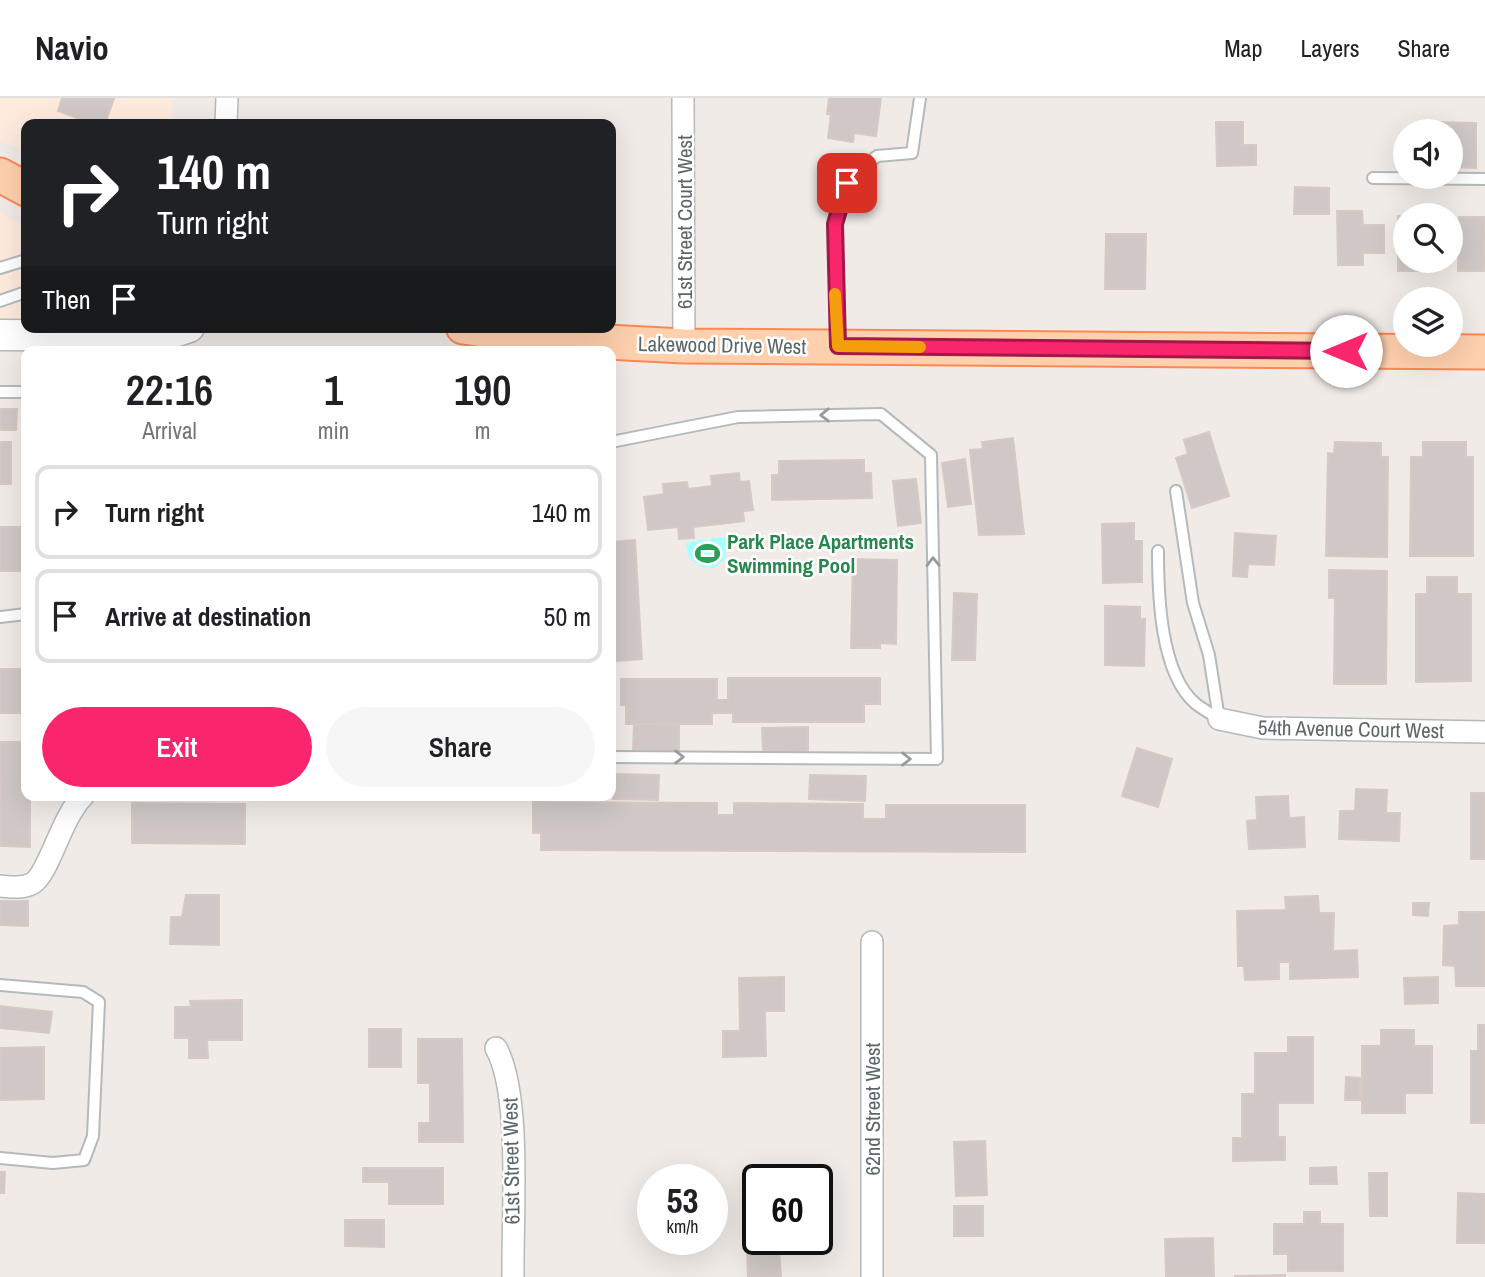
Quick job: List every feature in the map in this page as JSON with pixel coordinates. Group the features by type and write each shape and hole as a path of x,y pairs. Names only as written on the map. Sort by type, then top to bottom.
{"main road":[{"path":"0,175 21,186"},
{"name":"Lakewood Drive West","path":"491,333 548,345 1485,352"}],"street":[{"path":"226,119 227,98"},
{"name":"61st Street Court West","path":"683,98 684,346"},
{"path":"0,335 115,336 176,333"},
{"name":"54th Avenue Court West","path":"1219,719 1263,728 1485,732"},
{"path":"0,886 18,887 36,882 45,870 63,822 79,801"},
{"name":"62nd Street West","path":"872,942 872,1277"},
{"name":"61st Street West","path":"496,1048 506,1065 512,1106 513,1277"}],"lane":[{"path":"838,346 835,224 847,183 877,156 912,153 920,98"},
{"path":"1373,178 1485,179"},
{"path":"0,268 21,262"},
{"path":"0,301 21,294"},
{"path":"0,392 21,392"},
{"path":"616,441 738,417 881,414 931,455 937,759 616,757"},
{"path":"1176,491 1184,528 1193,603 1209,655 1219,719"},
{"path":"1158,551 1159,606 1164,638 1177,676 1194,702 1219,719"},
{"path":"0,617 21,615"},
{"path":"0,985 83,992 99,1002 93,1136 84,1160 52,1163 0,1158"}],"shaded area":[{"path":"0,98 172,98 172,119 21,119 21,150 0,140"},
{"path":"0,213 21,224 21,321 0,321"}],"water":[{"name":"Park Place Apartments Swimming Pool","path":"730,537 724,560 714,568 701,567 689,558 686,543 703,539 708,543 711,538"}],"building":[{"path":"62,98 114,98 107,119 80,119 58,111"},
{"path":"829,98 881,98 876,136 854,133 853,142 828,138 831,114 827,114"},
{"path":"1216,122 1243,122 1243,145 1256,145 1256,165 1217,166"},
{"path":"1463,123 1476,123 1476,168 1463,167"},
{"path":"1295,187 1329,188 1329,214 1294,214"},
{"path":"1337,211 1362,211 1363,225 1384,225 1384,253 1363,253 1363,265 1338,265"},
{"path":"1463,217 1485,217 1484,271 1463,271"},
{"path":"1106,234 1146,234 1145,289 1105,289"},
{"path":"0,409 17,409 16,430 0,430"},
{"path":"1209,432 1229,496 1192,508 1176,458 1188,454 1184,440"},
{"path":"1013,438 1024,534 979,535 970,450 983,449 982,442"},
{"path":"0,442 11,442 11,484 0,484"},
{"path":"1335,442 1381,443 1381,457 1388,457 1387,557 1326,556 1328,453 1334,454"},
{"path":"1423,442 1466,442 1466,457 1473,457 1473,556 1410,556 1411,457 1423,457"},
{"path":"965,459 971,504 948,507 942,463"},
{"path":"864,460 864,473 871,473 872,498 772,500 772,475 779,475 779,461"},
{"path":"739,473 740,482 749,481 753,510 743,511 744,521 693,527 694,538 679,539 678,527 648,530 644,497 664,494 663,484 687,482 688,489 712,486 711,476"},
{"path":"916,479 921,523 898,526 893,481"},
{"path":"1134,523 1134,541 1142,541 1142,582 1103,583 1102,524"},
{"path":"0,527 21,527 21,571 0,571"},
{"path":"1235,533 1276,536 1274,565 1248,564 1247,577 1233,576"},
{"path":"635,540 642,659 616,661 616,542"},
{"path":"853,559 897,560 896,644 880,643 880,648 851,648"},
{"path":"1329,570 1387,571 1386,684 1334,684 1335,598 1329,598"},
{"path":"1427,577 1457,577 1457,594 1471,594 1471,681 1416,682 1416,594 1427,594"},
{"path":"954,593 977,594 975,660 952,660"},
{"path":"1105,606 1140,607 1140,619 1145,619 1144,666 1105,665"},
{"path":"0,669 21,669 21,713 0,713"},
{"path":"728,678 880,678 880,704 864,704 864,722 733,722 733,713 712,713 712,724 626,724 626,705 621,705 621,679 717,679 717,700 728,700"},
{"path":"634,724 679,725 679,751 633,750"},
{"path":"808,727 808,751 763,752 762,728"},
{"path":"0,742 21,742 21,801 30,801 30,847 0,846"},
{"path":"1137,748 1172,759 1158,807 1122,796"},
{"path":"616,774 659,775 658,800 616,799"},
{"path":"810,775 866,776 865,801 809,799"},
{"path":"1356,789 1387,790 1386,813 1400,813 1399,841 1339,839 1340,811 1355,811"},
{"path":"1471,793 1485,793 1485,859 1471,859"},
{"path":"1288,796 1289,818 1304,817 1305,847 1249,849 1247,821 1257,820 1256,797"},
{"path":"533,802 717,803 717,815 734,815 734,803 863,804 863,819 886,819 886,805 1025,805 1025,852 541,850 541,833 533,833"},
{"path":"132,803 245,804 245,844 132,843"},
{"path":"186,895 219,895 219,945 170,944 171,917 182,917"},
{"path":"1318,896 1319,913 1334,913 1333,951 1357,950 1358,977 1290,979 1290,962 1279,962 1279,979 1245,980 1244,966 1238,966 1237,911 1286,910 1285,897"},
{"path":"0,901 28,901 28,926 0,925"},
{"path":"1413,903 1429,903 1428,916 1413,915"},
{"path":"1459,912 1485,912 1485,986 1456,986 1455,966 1443,965 1444,926 1459,925"},
{"path":"784,977 784,1011 765,1011 766,1056 723,1057 723,1031 740,1031 739,978"},
{"path":"1438,977 1438,1003 1405,1004 1404,978"},
{"path":"242,1000 242,1040 207,1040 208,1058 189,1058 189,1038 175,1038 175,1007 191,1007 190,1001"},
{"path":"0,1006 52,1012 49,1033 0,1028"},
{"path":"1478,1025 1485,1025 1485,1123 1471,1123 1471,1051 1478,1051"},
{"path":"369,1029 401,1029 401,1067 369,1067"},
{"path":"1381,1030 1414,1030 1414,1046 1432,1046 1432,1093 1405,1093 1405,1113 1362,1113 1362,1046 1381,1046"},
{"path":"1288,1037 1313,1037 1313,1103 1278,1103 1278,1137 1285,1137 1285,1160 1233,1161 1233,1138 1242,1138 1242,1094 1255,1094 1255,1053 1288,1053"},
{"path":"418,1039 462,1039 463,1142 419,1142 419,1123 430,1123 430,1083 418,1083"},
{"path":"44,1047 44,1099 0,1100 0,1048"},
{"path":"1346,1077 1360,1078 1360,1100 1345,1100"},
{"path":"985,1141 987,1195 956,1196 954,1142"},
{"path":"1336,1167 1337,1184 1310,1184 1310,1168"},
{"path":"363,1168 443,1168 443,1204 389,1204 389,1182 363,1182"},
{"path":"0,1172 5,1172 4,1193 0,1193"},
{"path":"1369,1173 1387,1173 1387,1216 1370,1216"},
{"path":"1458,1193 1485,1194 1485,1243 1457,1243"},
{"path":"954,1206 983,1206 983,1236 954,1236"},
{"path":"1304,1212 1320,1212 1320,1224 1343,1224 1343,1271 1288,1271 1288,1254 1274,1254 1274,1224 1304,1224"},
{"path":"345,1220 384,1220 384,1247 345,1246"},
{"path":"1213,1238 1214,1277 1166,1277 1165,1239"},
{"path":"747,1255 779,1255 781,1277 748,1277"},
{"path":"1235,1276 1285,1277 1235,1277"}],"slow traffic":[{"path":"835,294 838,346 920,347"}],"place":[{"name":"Park Place Apartments Swimming Pool","path":"707,553"}],"route":[{"path":"847,183 835,224 834,286 838,346 1346,351"}]}
